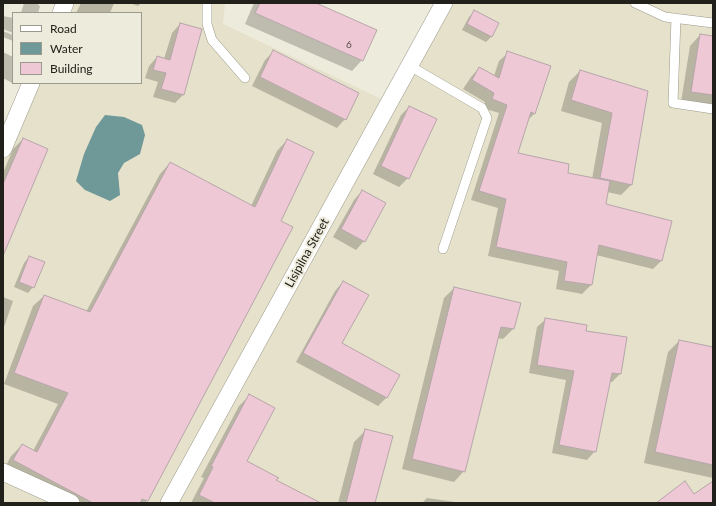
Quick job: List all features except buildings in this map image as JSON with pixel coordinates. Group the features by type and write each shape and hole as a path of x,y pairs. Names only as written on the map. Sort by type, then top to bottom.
{"street":[{"path":"62,12 66,3"},
{"name":"Lisipilna Street","path":"169,503 444,3"},
{"path":"3,149 31,84"},
{"path":"3,472 71,503"}],"lane":[{"path":"208,3 207,24 212,40 245,78"},
{"path":"635,3 665,17 713,23"},
{"path":"676,18 673,103 713,109"},
{"path":"410,66 482,108 487,118 443,249"}],"shaded area":[{"path":"74,3 225,3 223,24 394,105 453,3 713,3 713,503 3,503 3,159 37,84 142,84 142,12 70,12"}],"water":[{"path":"105,115 124,117 142,125 145,135 140,154 124,163 118,173 120,195 110,201 85,190 76,181 84,154 96,127"}]}
